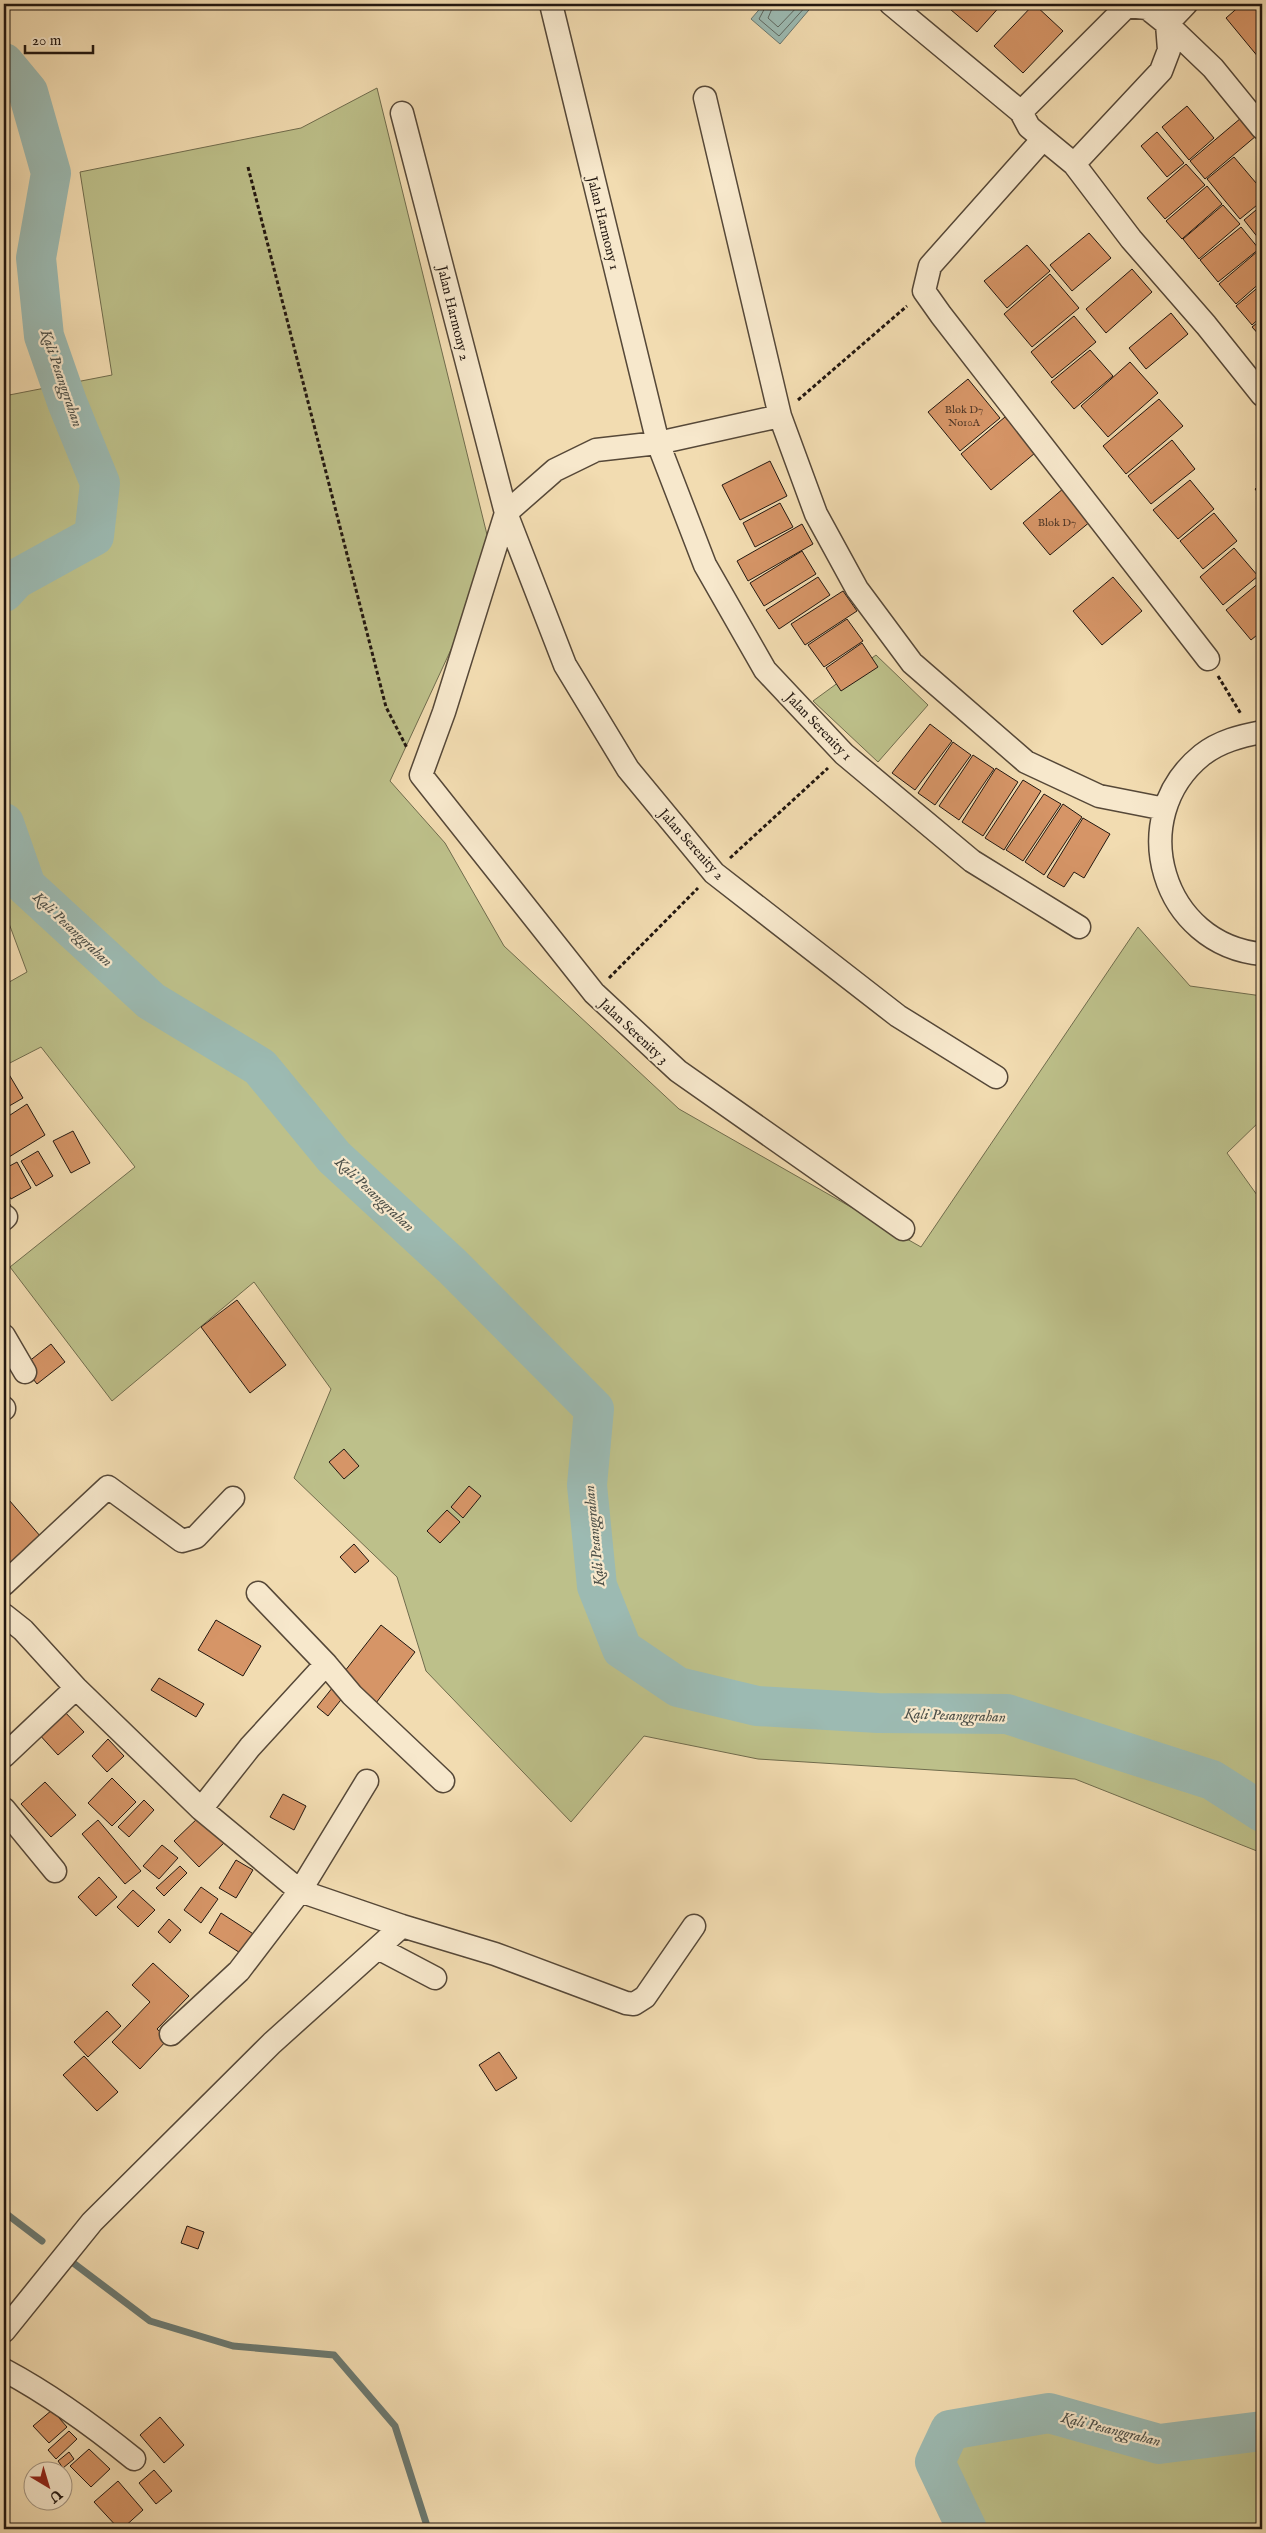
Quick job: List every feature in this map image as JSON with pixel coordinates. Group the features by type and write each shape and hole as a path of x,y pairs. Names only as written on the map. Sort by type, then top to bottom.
{"street":[{"name":"Jalan Harmony 1","path":"551,4 658,443"},
{"path":"891,4 1022,112 1029,127 1074,164 1131,240 1206,325 1262,395"},
{"path":"1074,164 1161,71 1168,50 1167,24 1186,4"},
{"path":"1022,112 1126,5 1147,8 1167,24 1213,68 1262,128"},
{"path":"705,98 780,416 816,514 857,589 912,663 1026,762 1100,796 1164,809"},
{"name":"Jalan Harmony 2","path":"402,113 506,513"},
{"path":"1043,138 930,266 924,291 1208,659"},
{"path":"421,775 444,712 506,513 555,470 596,450 658,443 780,416"},
{"name":"Jalan Serenity 1","path":"658,443 705,565 764,670 844,754 972,861 1079,927"},
{"name":"Jalan Serenity 2","path":"506,513 565,664 628,769 714,873 898,1016 996,1077"},
{"path":"1255,725 1203,755 1179,779 1164,809 1159,838 1162,867 1172,895 1194,924 1225,944 1262,954"},
{"name":"Jalan Serenity 3","path":"421,775 594,993 678,1072 903,1229"},
{"path":"4,1336 25,1372"},
{"path":"4,1584 108,1487 182,1541 196,1537 233,1498"},
{"path":"258,1593 326,1664 352,1695 443,1781"},
{"path":"4,1615 23,1630 76,1688 200,1809 300,1891 402,1926 495,1954 626,2003 634,2004 645,1997 694,1926"},
{"path":"200,1809 250,1747 326,1664"},
{"path":"4,1756 76,1688"},
{"path":"170,2034 239,1971 300,1891 367,1781"},
{"path":"4,1809 55,1871"},
{"path":"4,2331 92,2222 272,2043 402,1926"},
{"path":"378,1948 435,1978"},
{"path":"4,2370 41,2390 87,2421 134,2459"}],"path":[{"path":"248,167 386,707 421,775"},
{"path":"780,416 924,291"},
{"path":"1208,659 1241,714 1255,725"}],"green space":[{"path":"377,88 493,559 390,781 445,843 504,946 679,1109 921,1247 1138,927 1190,986 1262,996 1262,1119 1227,1153 1262,1202 1262,1853 1075,1779 758,1759 644,1736 571,1822 426,1671 397,1577 294,1478 331,1389 254,1282 112,1401 10,1267 135,1167 41,1047 4,1066 4,985 27,972 4,910 4,396 112,375 80,172 301,128"},
{"path":"876,655 928,705 878,762 813,701"},
{"path":"1060,2418 1248,2444 1262,2443 1262,2529 948,2529 950,2450"}],"water":[{"path":"764,4 814,4 780,44 751,19"}],"building":[{"path":"944,4 1002,4 977,32"},
{"path":"1034,4 1063,31 1023,73 994,46"},
{"path":"1242,4 1262,4 1262,54 1259,58 1226,18"},
{"path":"1187,106 1214,138 1189,160 1162,127"},
{"path":"1241,118 1256,136 1205,179 1190,161"},
{"path":"1157,132 1184,163 1167,177 1141,146"},
{"path":"1234,157 1262,190 1262,201 1240,219 1207,179"},
{"path":"1186,164 1205,185 1165,219 1147,198"},
{"path":"1207,186 1222,204 1182,239 1166,221"},
{"path":"1223,205 1240,224 1199,259 1183,239"},
{"path":"1262,205 1262,236 1259,239 1244,220"},
{"path":"1241,227 1259,249 1218,282 1200,260"},
{"path":"1089,233 1111,258 1072,291 1050,265"},
{"path":"1027,245 1050,271 1007,308 984,281"},
{"path":"1258,251 1262,256 1262,281 1236,304 1219,284"},
{"path":"1132,269 1152,292 1106,333 1086,309"},
{"path":"1050,274 1079,308 1032,347 1004,314"},
{"path":"1262,284 1262,316 1252,325 1236,306"},
{"path":"1171,313 1188,334 1146,369 1129,348"},
{"path":"1074,316 1096,342 1052,378 1031,352"},
{"path":"1262,319 1262,338 1252,327"},
{"path":"1090,350 1113,376 1074,409 1051,382"},
{"path":"1130,362 1158,393 1108,437 1081,406"},
{"path":"968,379 1000,418 960,451 928,412"},
{"path":"1159,399 1183,426 1126,474 1103,446"},
{"path":"1005,417 1035,453 991,490 961,454"},
{"path":"1172,440 1195,469 1151,504 1128,476"},
{"path":"770,461 787,496 740,520 722,485"},
{"path":"1190,480 1214,509 1178,539 1153,510"},
{"path":"1262,483 1262,498 1255,489"},
{"path":"1064,488 1091,521 1050,555 1023,523"},
{"path":"780,503 793,527 755,547 743,523"},
{"path":"1214,513 1237,541 1203,569 1180,541"},
{"path":"802,524 813,544 748,581 737,561"},
{"path":"1234,548 1258,576 1223,605 1200,577"},
{"path":"802,551 816,574 764,606 750,583"},
{"path":"818,577 830,595 779,629 766,610"},
{"path":"1113,577 1142,611 1102,645 1073,611"},
{"path":"1260,582 1262,631 1251,640 1226,610"},
{"path":"843,591 857,611 805,645 791,624"},
{"path":"847,619 863,641 824,667 808,645"},
{"path":"862,643 878,667 841,691 826,668"},
{"path":"930,724 952,741 915,790 892,773"},
{"path":"953,742 971,755 935,805 918,793"},
{"path":"973,755 994,769 959,820 939,806"},
{"path":"996,768 1018,782 983,836 962,822"},
{"path":"1023,780 1041,791 1004,850 985,838"},
{"path":"1044,794 1061,804 1023,861 1006,850"},
{"path":"1063,804 1082,817 1044,875 1025,862"},
{"path":"1083,818 1110,834 1084,878 1074,872 1064,887 1047,877"},
{"path":"4,1066 23,1098 4,1109"},
{"path":"27,1104 45,1135 4,1160 4,1119"},
{"path":"73,1131 90,1163 71,1173 53,1141"},
{"path":"38,1151 53,1176 36,1186 21,1161"},
{"path":"17,1162 31,1188 11,1199 4,1187 4,1169"},
{"path":"4,1194 11,1206 4,1211"},
{"path":"237,1300 286,1365 250,1393 201,1327"},
{"path":"51,1344 65,1362 37,1384 23,1366"},
{"path":"344,1449 359,1466 344,1479 329,1462"},
{"path":"469,1486 481,1496 463,1518 451,1507"},
{"path":"9,1500 41,1537 4,1569 4,1505"},
{"path":"447,1510 460,1522 440,1543 427,1531"},
{"path":"354,1544 369,1561 355,1573 340,1557"},
{"path":"216,1620 261,1646 243,1676 198,1650"},
{"path":"381,1625 415,1652 376,1703 341,1676"},
{"path":"159,1678 204,1704 196,1717 151,1690"},
{"path":"333,1687 344,1696 328,1716 317,1707"},
{"path":"62,1709 84,1732 58,1755 37,1732"},
{"path":"108,1739 124,1756 107,1772 92,1756"},
{"path":"112,1778 136,1802 112,1826 88,1803"},
{"path":"45,1782 76,1815 51,1837 21,1804"},
{"path":"283,1794 306,1806 294,1830 270,1817"},
{"path":"144,1800 154,1810 129,1837 118,1827"},
{"path":"200,1816 225,1842 199,1867 174,1841"},
{"path":"98,1820 141,1871 125,1884 82,1834"},
{"path":"162,1845 178,1858 159,1879 143,1866"},
{"path":"236,1860 253,1870 236,1898 219,1888"},
{"path":"180,1866 187,1873 164,1896 156,1888"},
{"path":"99,1877 117,1897 96,1916 78,1897"},
{"path":"201,1887 218,1899 201,1923 184,1910"},
{"path":"133,1890 155,1910 138,1927 117,1907"},
{"path":"221,1913 258,1937 245,1956 209,1933"},
{"path":"169,1919 181,1930 170,1943 158,1932"},
{"path":"153,1963 189,1996 157,2029 168,2039 140,2069 112,2042 150,2002 132,1985"},
{"path":"107,2011 121,2026 88,2057 74,2042"},
{"path":"499,2052 517,2078 496,2091 479,2065"},
{"path":"84,2056 118,2092 97,2111 63,2075"},
{"path":"187,2226 204,2232 198,2249 181,2243"},
{"path":"52,2410 67,2427 49,2443 33,2426"},
{"path":"160,2417 184,2445 164,2463 140,2435"},
{"path":"69,2431 77,2439 56,2459 48,2450"},
{"path":"89,2449 110,2469 91,2487 72,2468 72,2464"},
{"path":"69,2452 74,2459 72,2461 59,2460"},
{"path":"154,2470 172,2491 156,2504 139,2483"},
{"path":"118,2481 143,2510 122,2529 119,2529 94,2502"}],"waterway":[{"name":"Kali Pesanggrahan","path":"4,63 28,92 51,173 36,258 44,336 67,402 100,483 94,536 16,579 4,592"},
{"name":"Kali Pesanggrahan","path":"4,823 26,886 151,1001 260,1067 334,1157 452,1266 594,1409 587,1485 597,1586 622,1649 678,1687 757,1706 878,1713 1007,1714 1212,1780 1262,1812"},
{"path":"4,2212 42,2241"},
{"path":"72,2262 150,2321 233,2346 334,2355 395,2426 428,2529"},
{"name":"Kali Pesanggrahan","path":"967,2529 935,2462 950,2430 1049,2413 1159,2444 1262,2431"}]}
